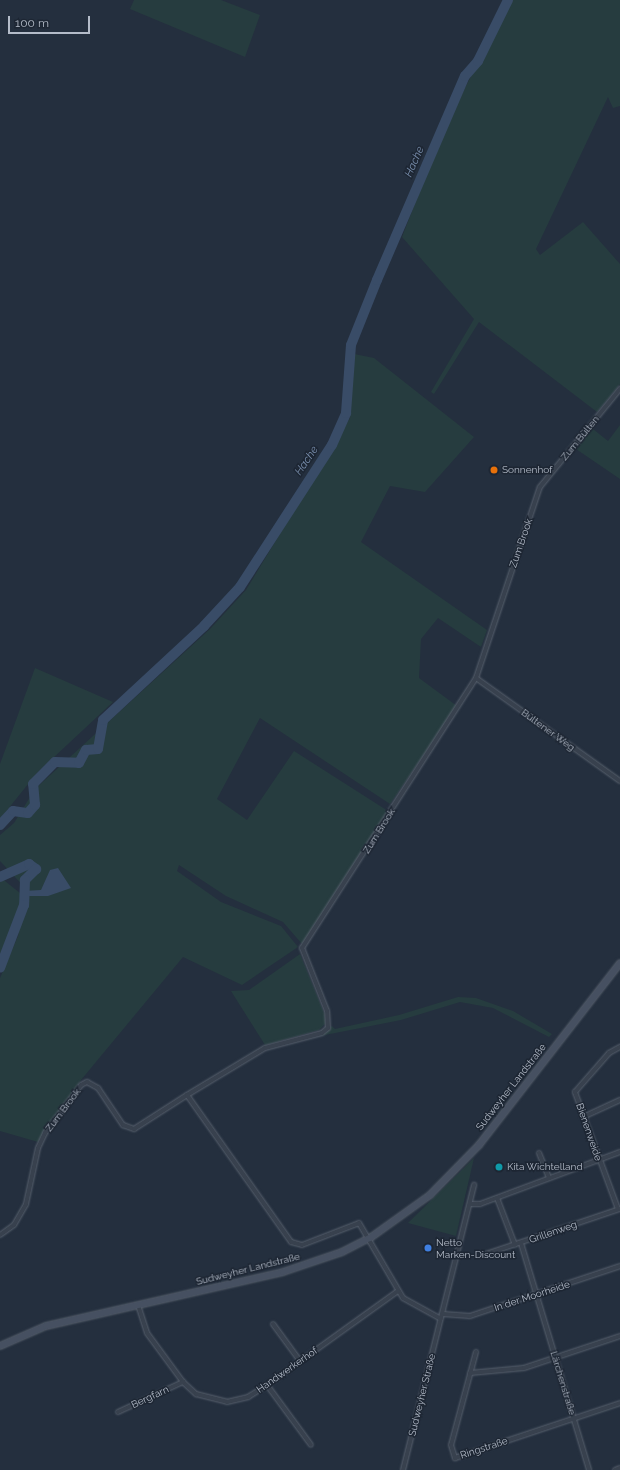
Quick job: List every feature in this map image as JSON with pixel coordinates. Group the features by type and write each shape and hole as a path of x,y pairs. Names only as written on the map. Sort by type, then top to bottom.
{"main road":[{"name":"Sudweyher Landstraße","path":"0,1346 46,1326 283,1272 342,1252 370,1238 430,1195 479,1145 620,963"}],"street":[{"name":"Zum Bülten","path":"540,487 620,389"},
{"name":"Zum Brook","path":"0,1235 14,1225 26,1204 38,1148 45,1133 81,1085 88,1082 98,1088 123,1125 134,1129 265,1048 322,1033 328,1028 327,1012 302,948 476,678 540,487"},
{"name":"Bültener Weg","path":"476,678 620,781"},
{"name":"Bienenweide","path":"619,1209 598,1160 575,1092 609,1053 620,1047"},
{"path":"187,1095 291,1242 302,1245 353,1222 359,1223 370,1238 398,1291 411,1305 441,1319"},
{"path":"583,1117 620,1100"},
{"path":"471,1204 497,1198 620,1152"},
{"path":"539,1153 549,1178"},
{"name":"Sudweyher Straße","path":"403,1470 471,1204 474,1185"},
{"path":"497,1198 515,1245"},
{"name":"Grillenweg","path":"486,1254 619,1209"},
{"name":"Lärchenstraße","path":"520,1243 538,1295 589,1470"},
{"name":"In der Moorheide","path":"443,1314 467,1317 538,1295 620,1266"},
{"name":"Handwerkerhof","path":"138,1305 147,1333 182,1382 201,1396 227,1402 248,1397 267,1385 398,1291"},
{"path":"273,1324 300,1361"},
{"path":"470,1373 505,1372 556,1358 620,1336"},
{"name":"Ringstraße","path":"476,1352 451,1445 456,1458 574,1419"},
{"name":"Bergfarn","path":"118,1412 182,1382"},
{"path":"267,1385 311,1445"},
{"path":"574,1419 620,1403"},
{"path":"615,1470 620,1468"}],"green space":[{"path":"134,0 221,0 260,15 245,57 130,9"},
{"path":"510,0 620,0 620,106 613,108 608,97 536,249 540,255 583,222 620,264 620,384 597,412 479,322 434,394 431,392 474,319 402,237 444,129"},
{"path":"354,354 374,358 474,437 425,492 390,486 361,542 487,630 481,647 438,618 421,639 419,678 457,706 390,804 260,718 217,799 247,820 294,751 388,811 302,944 283,922 226,896 179,865 177,871 221,902 281,926 298,947 242,985 183,957 81,1080 38,1142 0,1131 0,978 18,936 27,890 0,861 0,835 14,823 35,789 210,629 246,590 350,418"},
{"path":"620,425 620,479 576,449 593,429 608,441"},
{"path":"35,668 113,702 37,773 0,819 0,764"},
{"path":"0,877 20,893 22,904 0,959"},
{"path":"300,954 325,1015 325,1024 319,1030 265,1045 231,991 249,990"},
{"path":"458,997 476,998 513,1011 552,1034 549,1037 493,1008 460,1002 401,1020 320,1036 332,1026 335,1029 399,1015"},
{"path":"474,1158 456,1236 408,1223"}],"water":[{"path":"58,868 71,888 48,896 27,896 24,905 24,891 41,890 50,870"}],"waterway":[{"name":"Hache","path":"0,825 13,811 28,813 35,805 33,784 55,762 79,763 86,750 98,749 103,720 204,626 240,587 332,445 346,413 351,345 377,280 465,76 478,61 508,0"},
{"name":"Hache","path":"0,877 29,864 36,869 25,880 24,905 0,968"}],"place":[{"name":"Sonnenhof","path":"494,470"},
{"name":"Kita Wichtelland","path":"499,1167"},
{"name":"Netto Marken-Discount","path":"428,1248"}]}
